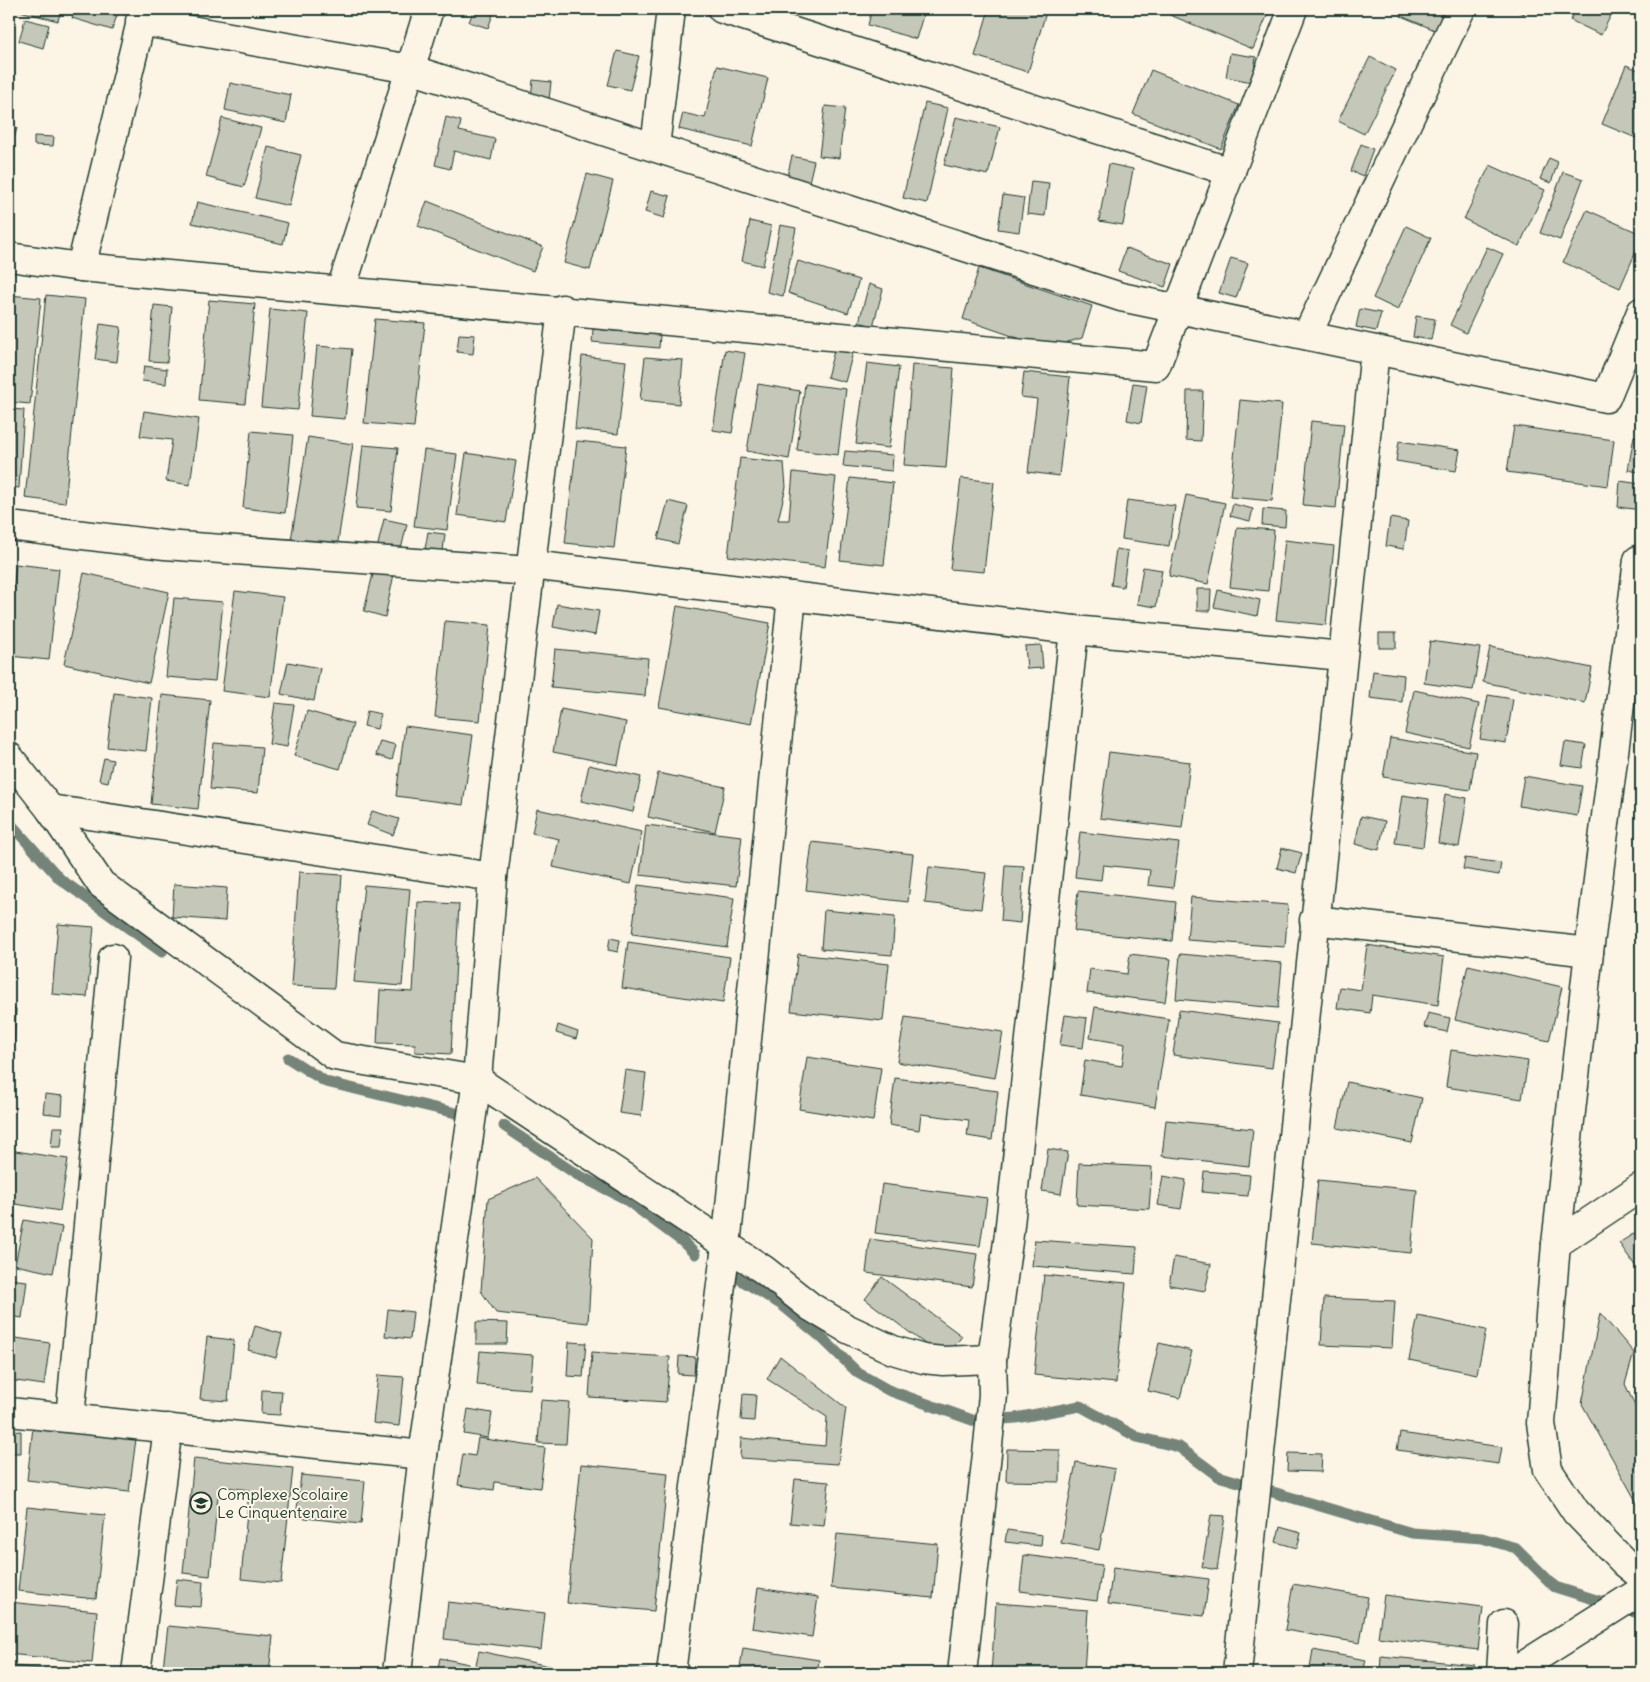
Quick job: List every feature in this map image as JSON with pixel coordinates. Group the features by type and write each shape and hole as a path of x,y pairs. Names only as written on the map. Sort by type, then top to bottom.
{"street":[{"path":"341,290 429,9"},
{"path":"655,147 671,9"},
{"path":"722,9 1231,172"},
{"path":"9,257 81,267 1156,366 1293,9"},
{"path":"1307,335 1461,9"},
{"path":"81,267 142,15 410,69 1121,297 1606,398 1641,312"},
{"path":"397,1673 423,1456 477,1080 493,877 562,310"},
{"path":"1237,1673 1314,920 1375,350"},
{"path":"9,526 165,545 531,568 792,596 1074,630 1342,656"},
{"path":"1641,560 1638,560 1589,952 1556,1244 1541,1423 1548,1470 1576,1512 1625,1563 1641,1576"},
{"path":"672,1673 726,1246 792,596"},
{"path":"962,1673 993,1395 992,1359 1011,1214 1074,630"},
{"path":"9,757 50,810 101,884 335,1056 477,1080 764,1270 811,1307 892,1350 943,1362 992,1359"},
{"path":"50,810 493,877"},
{"path":"1314,920 1589,952"},
{"path":"70,1418 113,958"},
{"path":"1556,1244 1641,1187"},
{"path":"9,1412 423,1456"},
{"path":"136,1673 168,1428"},
{"path":"1512,1673 1633,1596"},
{"path":"1501,1673 1504,1624"}],"building":[{"path":"12,9 61,9 58,21"},
{"path":"75,9 119,9 112,30 72,18"},
{"path":"474,9 495,9 488,28 469,22"},
{"path":"872,9 925,9 916,39 868,25"},
{"path":"989,9 1047,9 1028,72 975,56"},
{"path":"1173,9 1270,9 1253,49 1170,15"},
{"path":"1404,9 1452,9 1442,33 1401,16"},
{"path":"1511,9 1526,9 1524,14"},
{"path":"1576,9 1614,9 1601,35 1570,20"},
{"path":"25,19 49,25 43,48 19,41"},
{"path":"617,51 639,56 630,90 608,85"},
{"path":"1230,53 1256,57 1252,82 1226,77"},
{"path":"1370,57 1396,70 1364,134 1338,121"},
{"path":"1626,65 1641,71 1641,140 1602,124"},
{"path":"717,66 768,78 752,146 679,129 683,113 705,118"},
{"path":"1151,70 1239,105 1221,149 1133,114"},
{"path":"533,80 551,82 549,100 531,97"},
{"path":"230,83 291,95 286,123 225,110"},
{"path":"925,103 948,108 927,203 903,198"},
{"path":"825,106 845,108 839,158 819,156"},
{"path":"446,117 461,121 459,131 495,139 491,160 454,151 450,169 435,165"},
{"path":"956,117 1000,127 988,175 944,165"},
{"path":"222,118 261,128 244,187 206,177"},
{"path":"9,125 17,128 9,157"},
{"path":"34,136 54,137 53,146 34,145"},
{"path":"1361,144 1373,149 1363,176 1351,171"},
{"path":"268,147 301,155 289,206 255,198"},
{"path":"792,156 814,161 809,182 787,177"},
{"path":"1549,158 1558,162 1551,183 1540,179"},
{"path":"1109,164 1133,169 1123,225 1099,221"},
{"path":"1490,165 1545,190 1519,246 1464,219"},
{"path":"1563,172 1583,179 1560,240 1540,233"},
{"path":"587,174 613,181 590,270 564,263"},
{"path":"1031,181 1049,183 1045,216 1027,214"},
{"path":"651,191 670,196 664,218 645,212"},
{"path":"1003,195 1024,198 1019,232 998,229"},
{"path":"427,201 543,247 533,271 418,226"},
{"path":"197,202 288,223 283,244 192,223"},
{"path":"1587,210 1641,234 1641,240 1620,288 1563,262"},
{"path":"750,221 771,226 763,266 742,261"},
{"path":"780,225 796,228 783,296 767,292"},
{"path":"1406,226 1431,238 1398,310 1373,298"},
{"path":"1487,247 1503,254 1466,333 1450,325"},
{"path":"1126,248 1173,264 1165,287 1118,271"},
{"path":"1231,258 1248,263 1236,298 1219,293"},
{"path":"798,261 859,280 848,313 788,293"},
{"path":"979,268 1092,306 1082,338 1047,348 963,319"},
{"path":"869,284 883,289 873,326 859,322"},
{"path":"9,295 41,298 30,404 9,402"},
{"path":"46,295 85,299 65,503 25,498"},
{"path":"209,300 255,304 245,404 199,400"},
{"path":"154,305 172,307 167,362 149,361"},
{"path":"270,309 308,313 298,410 261,407"},
{"path":"1360,309 1381,313 1376,331 1356,327"},
{"path":"1416,316 1435,319 1431,340 1413,337"},
{"path":"375,319 425,323 414,427 364,423"},
{"path":"100,324 121,327 117,362 95,359"},
{"path":"593,329 660,335 659,348 592,342"},
{"path":"459,334 475,335 473,354 457,352"},
{"path":"837,340 855,345 845,382 827,377"},
{"path":"317,346 352,349 345,419 310,416"},
{"path":"725,350 745,353 732,433 713,430"},
{"path":"582,356 626,361 618,434 575,429"},
{"path":"645,357 683,360 679,404 640,400"},
{"path":"867,363 899,367 889,448 856,444"},
{"path":"912,365 954,368 946,468 904,465"},
{"path":"144,366 167,369 166,384 142,381"},
{"path":"1024,372 1070,377 1059,476 1028,472 1037,399 1021,397"},
{"path":"1133,383 1147,385 1141,423 1127,420"},
{"path":"758,384 800,391 789,459 747,451"},
{"path":"805,384 846,389 838,455 797,450"},
{"path":"1187,391 1203,391 1201,441 1186,440"},
{"path":"1240,400 1282,404 1272,501 1230,497"},
{"path":"1641,400 1641,416 1636,414"},
{"path":"9,409 24,410 19,488 9,487"},
{"path":"144,411 199,419 190,485 166,481 172,440 140,436"},
{"path":"1311,421 1344,424 1336,508 1303,505"},
{"path":"1514,426 1614,440 1608,486 1507,472"},
{"path":"251,431 293,435 285,513 243,508"},
{"path":"1634,436 1641,437 1639,472 1628,470"},
{"path":"308,437 353,444 337,548 291,540"},
{"path":"577,441 626,446 614,548 565,543"},
{"path":"1399,441 1460,450 1456,471 1396,461"},
{"path":"363,445 398,448 391,511 356,508"},
{"path":"424,450 457,454 447,530 414,526"},
{"path":"845,451 893,455 892,471 843,466"},
{"path":"466,453 516,461 506,522 457,515"},
{"path":"740,458 784,463 786,487 778,520 789,520 793,472 836,477 825,567 728,556"},
{"path":"850,478 893,483 884,565 840,560"},
{"path":"961,478 994,482 984,572 950,569"},
{"path":"1620,481 1641,484 1641,510 1618,507"},
{"path":"1186,495 1225,503 1208,584 1169,576"},
{"path":"1127,500 1175,506 1169,546 1122,539"},
{"path":"668,501 688,506 678,544 658,539"},
{"path":"1233,504 1253,509 1250,521 1230,516"},
{"path":"1263,509 1286,511 1285,527 1262,525"},
{"path":"1390,518 1408,521 1404,549 1386,546"},
{"path":"384,519 407,524 399,558 376,553"},
{"path":"1237,527 1274,530 1268,591 1230,587"},
{"path":"428,532 445,534 443,551 425,549"},
{"path":"1285,540 1334,546 1326,625 1276,620"},
{"path":"1116,549 1128,551 1123,587 1111,585"},
{"path":"16,564 59,569 49,660 9,656 9,632"},
{"path":"1143,567 1162,570 1156,607 1137,604"},
{"path":"374,570 394,574 385,617 364,611"},
{"path":"84,573 169,592 149,683 64,664"},
{"path":"1197,589 1211,589 1210,611 1197,611"},
{"path":"1218,590 1260,600 1257,616 1214,607"},
{"path":"235,591 283,597 270,697 222,691"},
{"path":"174,598 223,602 215,681 166,677"},
{"path":"557,604 599,611 595,635 553,627"},
{"path":"677,606 770,623 751,724 659,707"},
{"path":"445,621 490,625 480,721 435,717"},
{"path":"1379,633 1396,633 1396,648 1379,648"},
{"path":"1430,641 1480,648 1473,690 1424,683"},
{"path":"1041,645 1043,668 1027,669 1025,646"},
{"path":"1490,647 1592,668 1585,703 1483,682"},
{"path":"555,649 648,658 645,696 551,687"},
{"path":"288,662 320,668 314,701 281,694"},
{"path":"1373,671 1404,675 1402,702 1370,698"},
{"path":"1414,690 1479,704 1469,747 1405,733"},
{"path":"114,693 152,698 146,751 107,747"},
{"path":"162,695 210,700 198,809 151,804"},
{"path":"1488,695 1513,699 1506,743 1480,739"},
{"path":"275,703 294,705 287,747 269,744"},
{"path":"561,709 626,722 618,765 553,752"},
{"path":"307,711 353,724 340,769 294,756"},
{"path":"367,711 381,714 377,729 364,726"},
{"path":"405,726 473,735 463,805 396,796"},
{"path":"1390,738 1476,752 1470,790 1383,777"},
{"path":"380,741 396,745 392,760 376,755"},
{"path":"1565,742 1586,745 1582,768 1561,765"},
{"path":"214,743 262,747 258,793 210,789"},
{"path":"1109,752 1190,762 1182,828 1100,818"},
{"path":"104,758 113,760 108,782 99,780"},
{"path":"589,765 641,777 633,812 581,801"},
{"path":"658,773 725,787 715,832 648,817"},
{"path":"1524,776 1582,786 1577,816 1519,806"},
{"path":"1445,794 1467,798 1459,847 1438,843"},
{"path":"1402,795 1429,799 1423,847 1395,843"},
{"path":"537,809 642,832 631,884 553,867 559,839 532,833"},
{"path":"372,811 399,819 393,835 367,825"},
{"path":"1361,816 1385,821 1379,850 1355,844"},
{"path":"646,825 742,836 736,886 640,875"},
{"path":"1080,832 1179,843 1173,888 1148,885 1150,870 1103,865 1101,880 1075,877"},
{"path":"812,842 913,854 908,902 806,890"},
{"path":"1282,848 1302,853 1296,873 1277,868"},
{"path":"1465,858 1501,863 1499,875 1463,869"},
{"path":"1005,865 1024,866 1020,923 1001,921"},
{"path":"929,867 986,873 981,909 925,903"},
{"path":"299,872 342,875 334,988 291,986"},
{"path":"174,884 227,888 225,921 172,917"},
{"path":"364,885 410,889 402,986 354,982"},
{"path":"638,885 734,898 727,947 632,934"},
{"path":"1078,891 1176,902 1172,941 1074,931"},
{"path":"1191,897 1288,905 1285,947 1187,940"},
{"path":"418,902 459,904 451,1054 415,1052 415,1044 377,1043 380,990 413,992"},
{"path":"824,910 895,917 892,955 821,949"},
{"path":"58,924 94,927 87,997 52,994"},
{"path":"610,938 620,940 618,952 608,950"},
{"path":"628,942 730,957 723,1003 622,988"},
{"path":"1367,945 1444,957 1438,1005 1372,995 1370,1013 1337,1008 1340,987 1361,990"},
{"path":"798,954 889,964 883,1021 791,1011"},
{"path":"1130,954 1171,959 1165,1002 1087,993 1090,969 1127,974"},
{"path":"1180,954 1282,963 1278,1008 1176,999"},
{"path":"1468,965 1562,987 1549,1041 1455,1020"},
{"path":"1095,1007 1169,1019 1155,1107 1080,1095 1085,1060 1122,1066 1125,1044 1090,1038"},
{"path":"9,1008 16,1009 14,1047 9,1047"},
{"path":"1179,1010 1278,1023 1272,1068 1173,1055"},
{"path":"1428,1013 1450,1018 1447,1032 1424,1027"},
{"path":"1065,1015 1087,1018 1083,1048 1060,1045"},
{"path":"905,1017 1003,1032 995,1078 897,1062"},
{"path":"558,1025 578,1032 576,1039 556,1033"},
{"path":"1451,1050 1528,1061 1522,1099 1446,1087"},
{"path":"807,1057 881,1068 873,1121 799,1109"},
{"path":"625,1070 646,1073 641,1116 619,1113"},
{"path":"895,1078 998,1091 992,1140 967,1136 969,1120 921,1114 919,1130 889,1125"},
{"path":"1347,1082 1422,1098 1412,1143 1337,1128"},
{"path":"45,1094 63,1096 62,1115 43,1113"},
{"path":"1166,1120 1253,1129 1249,1166 1162,1156"},
{"path":"53,1127 63,1127 61,1147 51,1147"},
{"path":"1048,1149 1068,1152 1061,1194 1042,1191"},
{"path":"9,1150 68,1159 60,1211 9,1203"},
{"path":"1079,1163 1152,1167 1149,1209 1077,1205"},
{"path":"1204,1171 1250,1175 1248,1196 1202,1192"},
{"path":"1163,1176 1186,1180 1181,1209 1158,1205"},
{"path":"535,1178 593,1238 588,1323 496,1313 481,1291 488,1199"},
{"path":"1318,1180 1417,1190 1411,1253 1312,1243"},
{"path":"882,1184 987,1198 980,1246 875,1233"},
{"path":"24,1220 62,1227 53,1273 15,1265"},
{"path":"1641,1229 1641,1274 1619,1243"},
{"path":"870,1239 977,1254 972,1287 866,1273"},
{"path":"1035,1240 1137,1247 1135,1274 1032,1266"},
{"path":"1174,1257 1211,1264 1205,1291 1169,1285"},
{"path":"1044,1275 1126,1283 1116,1383 1034,1375"},
{"path":"882,1277 962,1336 945,1359 865,1299"},
{"path":"9,1279 27,1281 22,1318 9,1316"},
{"path":"1324,1298 1395,1301 1392,1348 1321,1345"},
{"path":"388,1309 413,1312 410,1339 385,1336"},
{"path":"1600,1313 1634,1353 1625,1384 1641,1419 1641,1510 1582,1404"},
{"path":"1418,1316 1486,1330 1477,1374 1409,1360"},
{"path":"476,1322 508,1323 507,1344 476,1344"},
{"path":"255,1326 282,1334 276,1358 248,1350"},
{"path":"9,1337 50,1343 44,1385 9,1380"},
{"path":"207,1337 234,1340 228,1401 200,1399"},
{"path":"569,1342 586,1343 583,1377 567,1376"},
{"path":"1159,1343 1192,1351 1180,1398 1148,1391"},
{"path":"480,1351 533,1355 530,1389 477,1385"},
{"path":"592,1352 670,1357 666,1402 589,1397"},
{"path":"679,1356 695,1357 694,1375 678,1374"},
{"path":"780,1356 846,1408 838,1464 740,1458 741,1438 825,1446 827,1417 767,1379"},
{"path":"378,1375 404,1377 399,1426 373,1423"},
{"path":"262,1390 282,1391 280,1415 261,1414"},
{"path":"743,1394 756,1395 754,1421 741,1420"},
{"path":"541,1400 569,1402 566,1444 538,1443"},
{"path":"468,1409 492,1413 488,1438 464,1434"},
{"path":"33,1427 136,1439 129,1492 27,1480"},
{"path":"21,1431 21,1453 9,1453 9,1432"},
{"path":"1400,1433 1502,1447 1499,1464 1397,1450"},
{"path":"478,1438 545,1448 540,1488 495,1482 494,1490 458,1485 463,1454 475,1456"},
{"path":"1007,1449 1060,1450 1060,1482 1006,1481"},
{"path":"1288,1453 1322,1454 1321,1472 1287,1471"},
{"path":"194,1458 293,1468 281,1583 241,1579 249,1490 219,1486 210,1576 183,1573"},
{"path":"1076,1462 1115,1469 1099,1550 1061,1543"},
{"path":"581,1464 668,1473 654,1611 567,1603"},
{"path":"301,1475 365,1481 361,1524 296,1517"},
{"path":"795,1479 829,1482 824,1526 790,1523"},
{"path":"9,1494 13,1495 9,1518"},
{"path":"27,1507 105,1515 96,1599 18,1591"},
{"path":"1211,1515 1225,1516 1217,1570 1202,1567"},
{"path":"1280,1527 1301,1533 1297,1548 1276,1542"},
{"path":"1007,1530 1042,1535 1041,1546 1005,1542"},
{"path":"837,1534 938,1544 933,1598 831,1588"},
{"path":"1024,1555 1102,1565 1097,1601 1020,1591"},
{"path":"1113,1567 1209,1579 1204,1616 1108,1604"},
{"path":"177,1579 203,1582 201,1607 174,1605"},
{"path":"1293,1584 1368,1597 1360,1643 1285,1630"},
{"path":"758,1588 818,1597 812,1637 752,1628"},
{"path":"1384,1595 1483,1607 1478,1650 1378,1637"},
{"path":"9,1602 97,1611 92,1663 9,1654"},
{"path":"448,1602 545,1613 541,1650 444,1639"},
{"path":"996,1603 1088,1610 1084,1673 991,1673"},
{"path":"168,1626 273,1636 269,1673 215,1673 163,1668"},
{"path":"743,1648 819,1660 817,1673 739,1673"},
{"path":"1313,1650 1366,1660 1363,1673 1309,1673"},
{"path":"479,1651 554,1667 552,1673 474,1673"},
{"path":"1381,1656 1475,1665 1475,1673 1380,1673"},
{"path":"440,1658 469,1664 468,1673 437,1673"},
{"path":"13,1666 87,1673 12,1673"},
{"path":"629,1669 655,1672 655,1673 628,1673"}],"waterway":[{"path":"9,822 60,879 162,952"},
{"path":"288,1058 326,1082 460,1114"},
{"path":"504,1126 576,1174 624,1198 683,1242 695,1254"},
{"path":"733,1275 782,1305 821,1337 858,1373 888,1390 975,1421 1016,1418 1080,1406 1137,1437 1179,1447 1218,1476 1412,1533 1482,1538 1516,1548 1555,1587 1641,1614"}],"place":[{"name":"Complexe Scolaire Le Cinquentenaire","path":"201,1503"}]}
